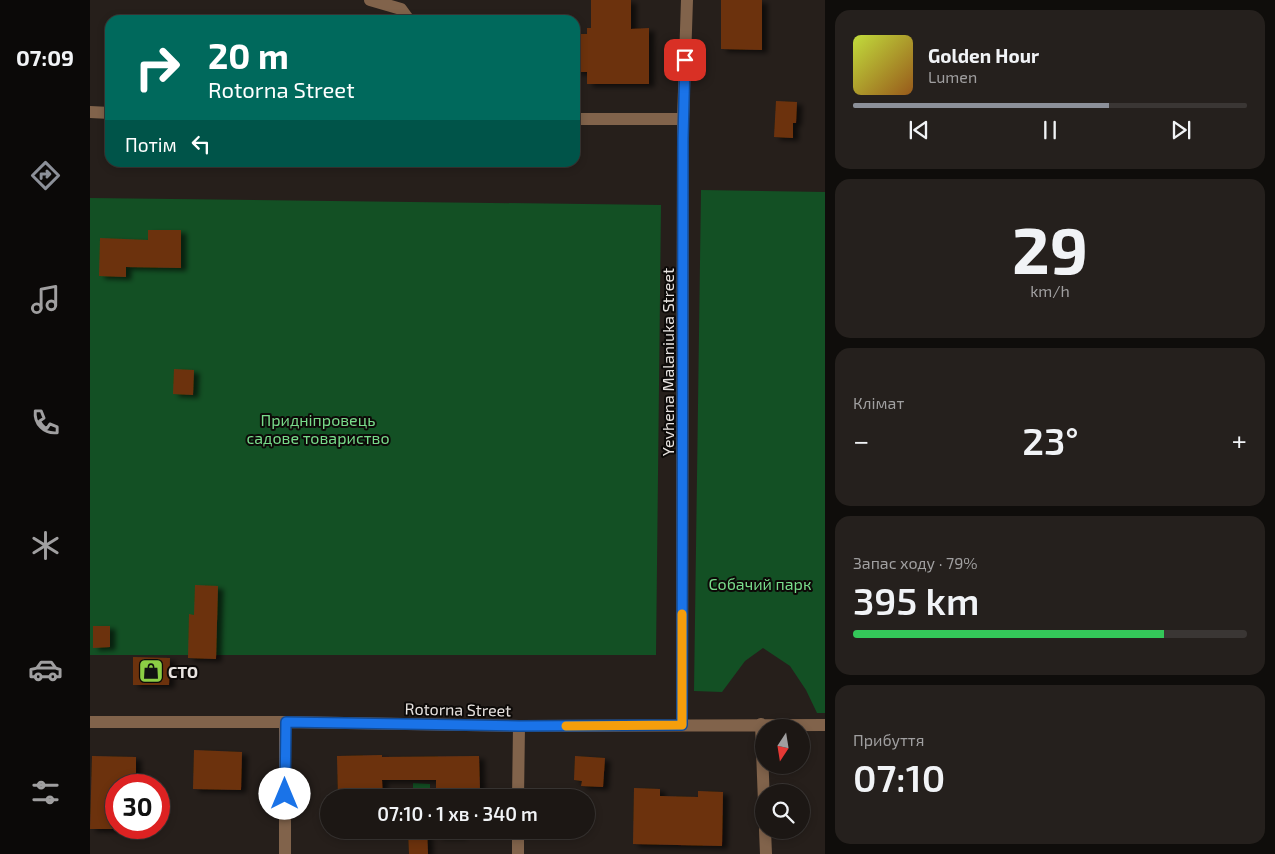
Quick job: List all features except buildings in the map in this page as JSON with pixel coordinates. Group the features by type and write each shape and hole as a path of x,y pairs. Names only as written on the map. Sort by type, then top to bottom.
{"street":[{"path":"370,0 401,9 406,15"},
{"name":"Yevhena Malaniuka Street","path":"682,725 684,119 687,0"},
{"path":"90,112 105,113"},
{"path":"580,118 684,119"},
{"name":"Rotorna Street","path":"90,722 286,722 519,726 755,724"},
{"path":"285,854 286,722"},
{"name":"Rotorna Street","path":"810,725 825,725"},
{"path":"518,789 519,726"},
{"path":"518,839 518,854"},
{"path":"765,839 766,854"}],"green space":[{"name":"Собачий парк","path":"701,190 825,192 825,713 817,713 806,690 790,666 763,648 745,661 722,692 694,691"},
{"name":"Придніпровець садове товариство","path":"90,198 661,205 656,655 90,655"},
{"path":"413,783 430,784 430,789 413,789"}],"slow traffic":[{"path":"566,726 682,725 682,614"}],"place":[{"name":"СТО","path":"151,671"}],"route":[{"path":"285,794 286,722 519,726 682,725 683,139 685,60"}]}
